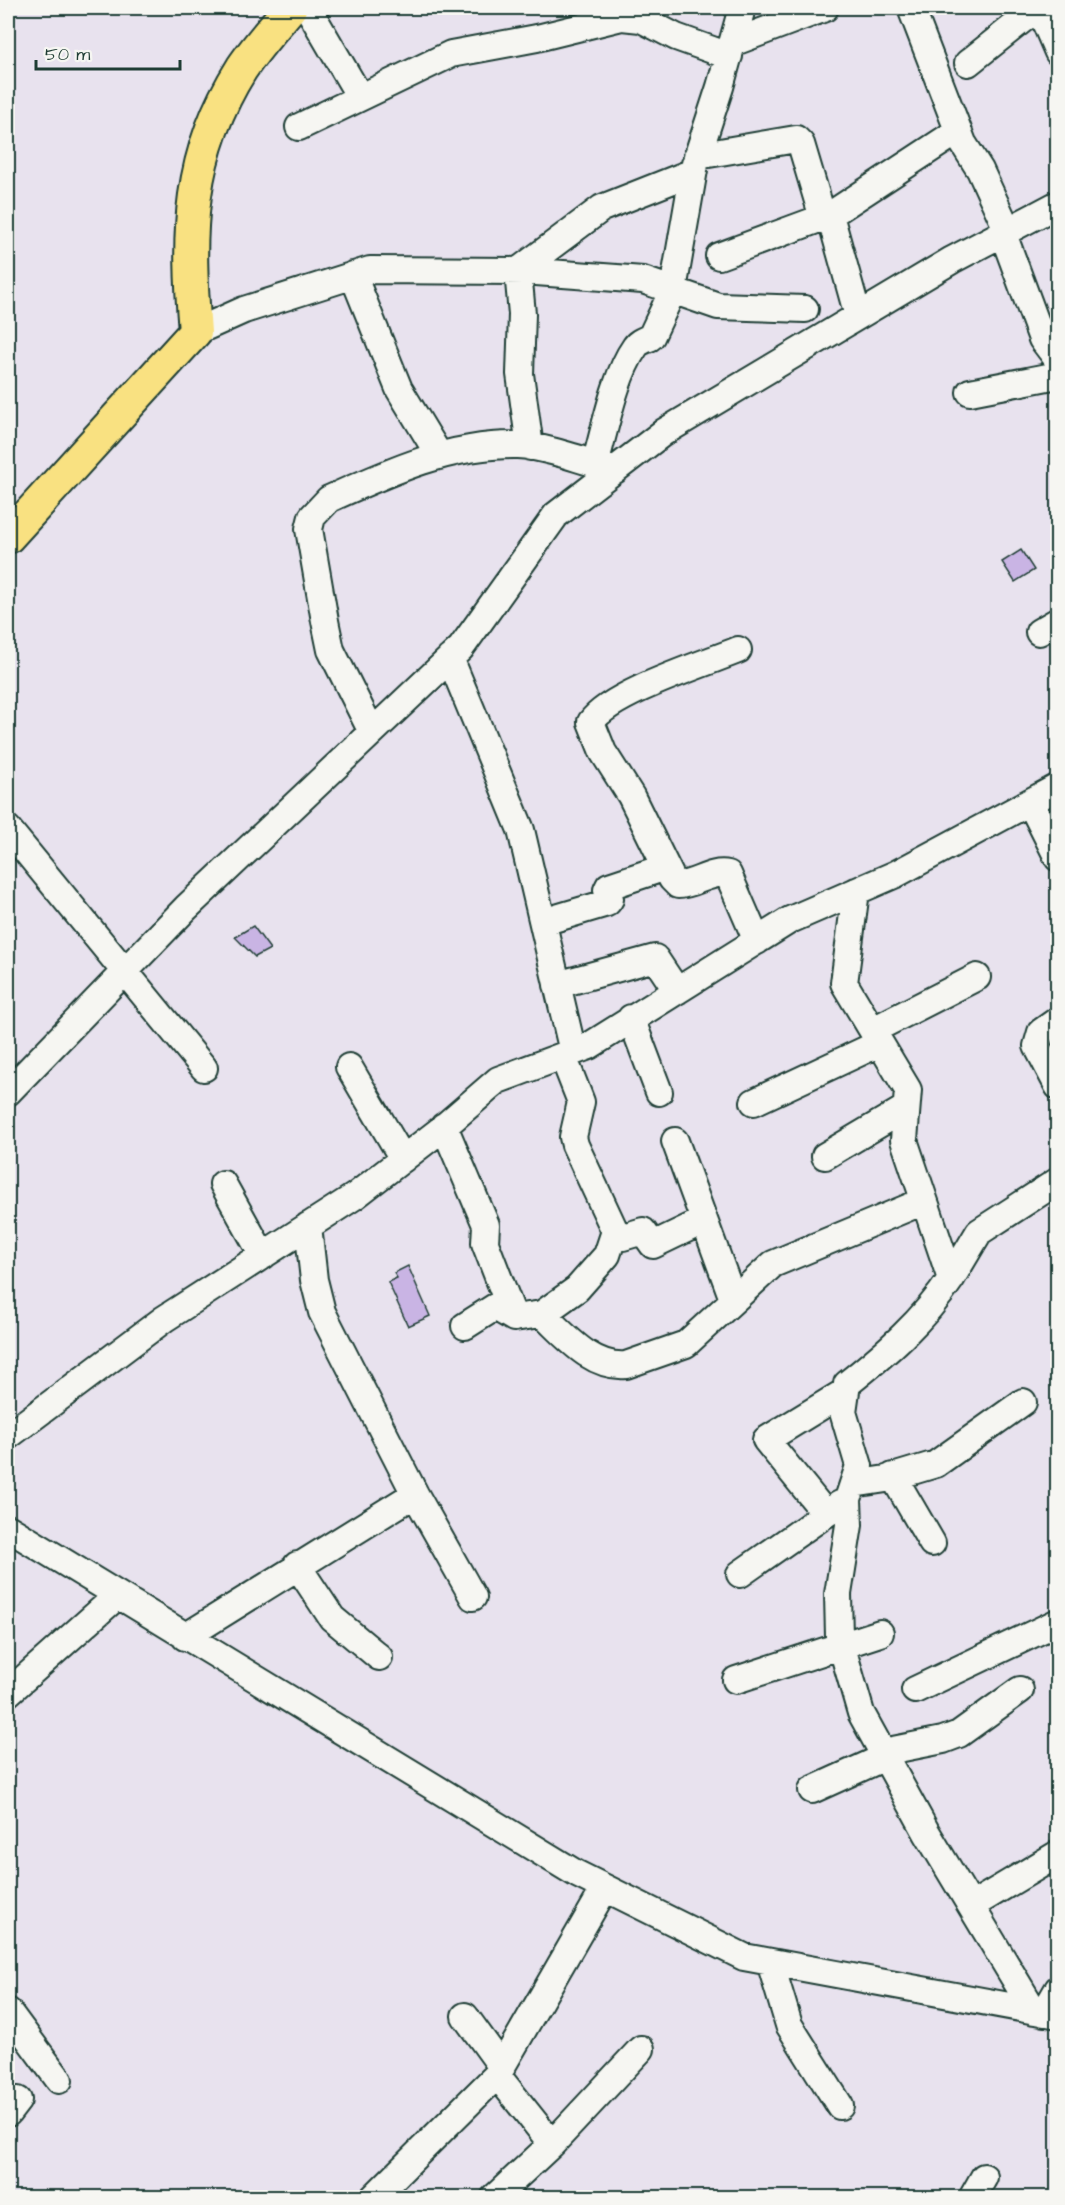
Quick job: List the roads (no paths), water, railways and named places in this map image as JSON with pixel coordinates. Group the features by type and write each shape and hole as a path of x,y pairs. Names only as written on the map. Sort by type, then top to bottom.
{"main road":[{"path":"8,537 195,332 189,264 193,196 211,130 242,68 290,8"}],"street":[{"path":"308,8 360,97"},
{"path":"605,467 619,382 633,349 651,338 673,290 695,164 742,8"},
{"path":"299,127 460,50 537,38 622,17 641,19 669,34 730,50 825,8"},
{"path":"912,8 958,131 1005,230 1042,339 1058,360"},
{"path":"968,63 1038,8 1058,52"},
{"path":"719,256 826,217 958,131"},
{"path":"518,271 602,208 695,164 796,139 801,144 858,316"},
{"path":"8,1092 186,908 461,648 556,515 605,467 1005,230 1058,204"},
{"path":"195,332 244,310 370,270 518,271 644,280 718,306 805,309"},
{"path":"518,271 522,314 520,374 530,447"},
{"path":"353,275 399,389 439,455"},
{"path":"970,392 1058,375"},
{"path":"372,732 331,650 309,529 312,517 330,499 407,464 439,455 506,446 530,447 605,467"},
{"path":"738,650 630,694 595,716 591,722 603,752 631,796 666,867 678,885 721,872 728,874 757,941"},
{"path":"450,658 521,830 557,986 568,1054 581,1102 573,1137 575,1145 615,1231 624,1238 643,1232 652,1245 703,1221"},
{"path":"8,1436 164,1319 356,1196 498,1080 589,1046 790,920 896,874 1058,787"},
{"path":"1030,802 1058,858"},
{"path":"12,844 204,1068"},
{"path":"543,922 607,903 610,899 607,891 609,886 666,867"},
{"path":"856,891 844,983 908,1090 904,1140 951,1279"},
{"path":"557,986 655,958 678,991"},
{"path":"754,1102 876,1037 977,977"},
{"path":"631,1018 659,1092"},
{"path":"1058,1020 1041,1032 1037,1046 1058,1086"},
{"path":"349,1067 403,1159"},
{"path":"825,1156 906,1108"},
{"path":"444,1126 486,1225 484,1243 514,1318"},
{"path":"675,1141 733,1299"},
{"path":"1045,2013 971,1906 861,1713 839,1636 838,1594 849,1525 850,1491 859,1466 843,1412 847,1384 883,1356 931,1308 979,1232 1058,1181"},
{"path":"223,1185 263,1256"},
{"path":"542,1314 590,1357 619,1365 680,1348 773,1264 924,1201"},
{"path":"308,1226 314,1280 322,1312 415,1494 473,1597"},
{"path":"465,1326 495,1307 514,1318 542,1314 578,1289 600,1264 607,1256 615,1231"},
{"path":"826,1514 766,1440 846,1391"},
{"path":"740,1574 826,1514 850,1491 942,1461 1023,1402"},
{"path":"893,1476 932,1543"},
{"path":"184,1637 415,1494"},
{"path":"8,1528 577,1874 744,1957 1045,2013"},
{"path":"297,1565 332,1618 379,1657"},
{"path":"8,1693 117,1596"},
{"path":"915,1690 1058,1622"},
{"path":"736,1680 880,1633"},
{"path":"812,1790 884,1754 959,1734 1020,1690"},
{"path":"971,1906 1058,1854"},
{"path":"373,2198 499,2071 605,1888"},
{"path":"770,1962 786,2020 840,2106"},
{"path":"1045,2013 1058,1989"},
{"path":"8,2011 59,2080"},
{"path":"465,2016 499,2071 552,2144"},
{"path":"494,2198 552,2144 641,2049"}]}
